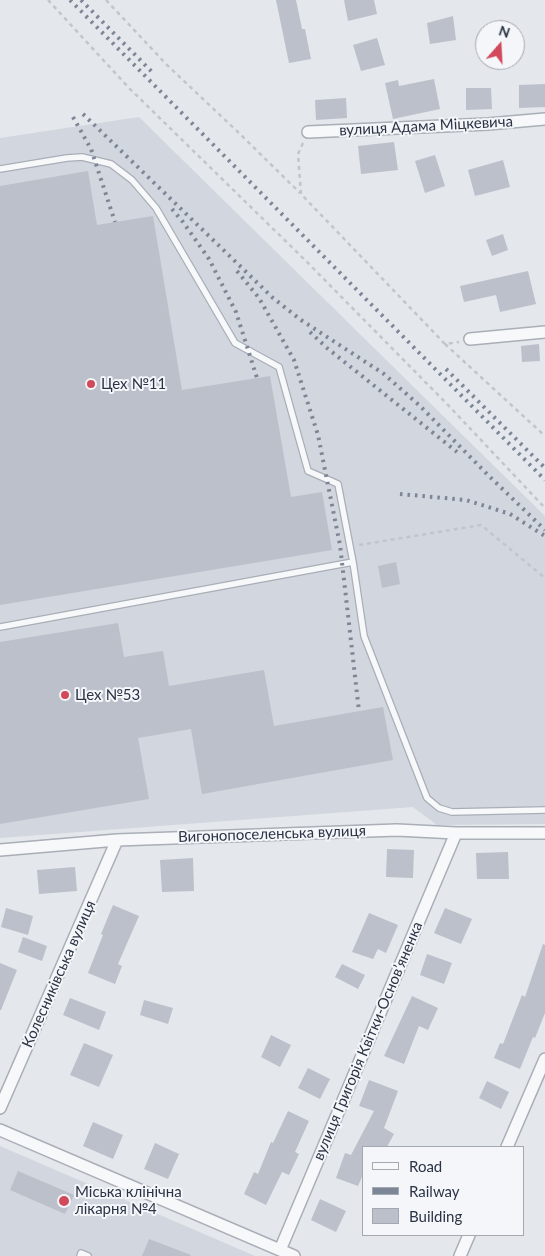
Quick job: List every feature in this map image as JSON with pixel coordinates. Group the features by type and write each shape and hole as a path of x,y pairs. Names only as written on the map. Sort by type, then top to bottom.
{"street":[{"name":"вулиця Адама Міцкевича","path":"308,132 488,124 545,119"},
{"path":"470,339 545,332"},
{"name":"Вигонопоселенська вулиця","path":"0,850 117,840 397,830 456,833 545,833"},
{"name":"вулиця Григорія Квітки-Основʼяненка","path":"280,1250 456,833"},
{"name":"Колесниківська вулиця","path":"0,1108 117,840"},
{"path":"507,1146 545,1059"},
{"path":"0,1130 294,1256"},
{"path":"460,1256 470,1236"}],"lane":[{"path":"0,169 82,157 111,164 132,180 156,208 235,343 279,367 308,471 338,484 353,562 364,636 427,798 439,808 452,812 545,810"},
{"path":"0,627 353,562"},
{"path":"80,1256 81,1253 88,1256"}],"path":[{"path":"48,0 130,88 306,261 448,405 545,508"},
{"path":"106,0 167,65 242,135 301,194 445,344 545,436"},
{"path":"301,194 298,154 308,132"},
{"path":"445,344 470,339"},
{"path":"350,546 481,525 545,578"}],"shaded area":[{"path":"139,117 545,516 545,824 437,825 413,807 0,838 0,138"},
{"name":"Міська клінічна лікарня №4","path":"0,1146 255,1256 0,1256"}],"building":[{"path":"276,0 296,0 302,29 305,29 311,59 289,63"},
{"path":"344,0 374,0 377,14 348,21"},
{"path":"453,16 456,40 430,44 427,23"},
{"path":"377,38 385,65 361,71 353,45"},
{"path":"434,79 440,109 393,119 385,83 398,80 399,86"},
{"path":"545,84 545,107 519,108 519,85"},
{"path":"466,88 491,88 492,109 466,110"},
{"path":"346,98 347,118 316,120 315,100"},
{"path":"394,142 398,170 361,174 358,146"},
{"path":"435,155 445,186 425,193 415,161"},
{"path":"503,160 510,187 475,196 468,170"},
{"name":"Цех №11","path":"88,171 97,225 153,216 182,390 270,376 291,497 322,492 332,550 0,605 0,186"},
{"path":"503,234 508,250 492,256 486,240"},
{"path":"528,271 536,304 500,312 496,295 464,302 460,286"},
{"path":"539,344 540,361 522,362 521,346"},
{"path":"396,562 400,584 382,588 378,566"},
{"path":"118,623 124,657 163,651 169,686 264,670 274,726 383,707 393,760 202,794 191,729 138,738 149,799 0,824 0,642"},
{"path":"387,849 414,850 413,878 386,877"},
{"path":"508,852 509,879 477,879 476,853"},
{"path":"193,858 194,891 162,892 160,860"},
{"path":"75,867 77,891 39,894 37,870"},
{"path":"113,905 139,916 118,964 122,966 115,984 88,973"},
{"path":"6,908 33,916 28,935 1,927"},
{"path":"445,908 472,919 461,944 434,933"},
{"path":"369,913 398,925 386,953 378,949 373,959 352,952"},
{"path":"23,937 47,946 42,961 18,952"},
{"path":"543,944 545,945 545,1013 520,1069 494,1058 500,1043 503,1044 522,995 525,997"},
{"path":"427,954 452,963 444,984 420,975"},
{"path":"0,963 17,970 1,1010 0,1010"},
{"path":"342,964 365,975 358,989 335,977"},
{"path":"412,996 438,1008 428,1030 419,1026 404,1064 384,1056"},
{"path":"70,998 106,1012 99,1030 63,1015"},
{"path":"144,1000 173,1008 168,1024 140,1015"},
{"path":"271,1035 291,1045 280,1067 261,1057"},
{"path":"84,1043 113,1055 99,1087 70,1075"},
{"path":"308,1068 330,1079 320,1099 298,1088"},
{"path":"369,1080 398,1091 384,1128 394,1134 388,1146 362,1146 362,1177 358,1186 336,1178 345,1153 351,1155 374,1111 359,1106"},
{"path":"487,1081 509,1092 501,1109 479,1098"},
{"path":"288,1111 309,1121 295,1152 299,1154 289,1175 282,1172 266,1205 244,1194 254,1172 258,1174 271,1142 273,1143"},
{"path":"93,1122 123,1135 113,1159 83,1146"},
{"path":"155,1143 179,1154 168,1179 144,1169"},
{"path":"18,1171 74,1195 65,1214 10,1190"},
{"path":"320,1199 346,1211 336,1232 311,1220"},
{"path":"149,1239 191,1255 142,1256"}],"railway":[{"path":"70,0 545,480"},
{"path":"81,0 152,72"},
{"path":"83,114 273,298 301,320 384,374 420,406 545,530"},
{"path":"73,117 91,149 115,222"},
{"path":"172,209 209,259 236,312 257,378"},
{"path":"237,271 259,298 294,360 318,435 340,545 359,711"},
{"path":"310,332 327,348 457,452"},
{"path":"446,369 545,468"},
{"path":"400,494 466,500 510,514 545,536"}],"place":[{"name":"Цех №11","path":"91,384"},
{"name":"Цех №53","path":"65,695"},
{"name":"Міська клінічна лікарня №4","path":"64,1201"}]}
